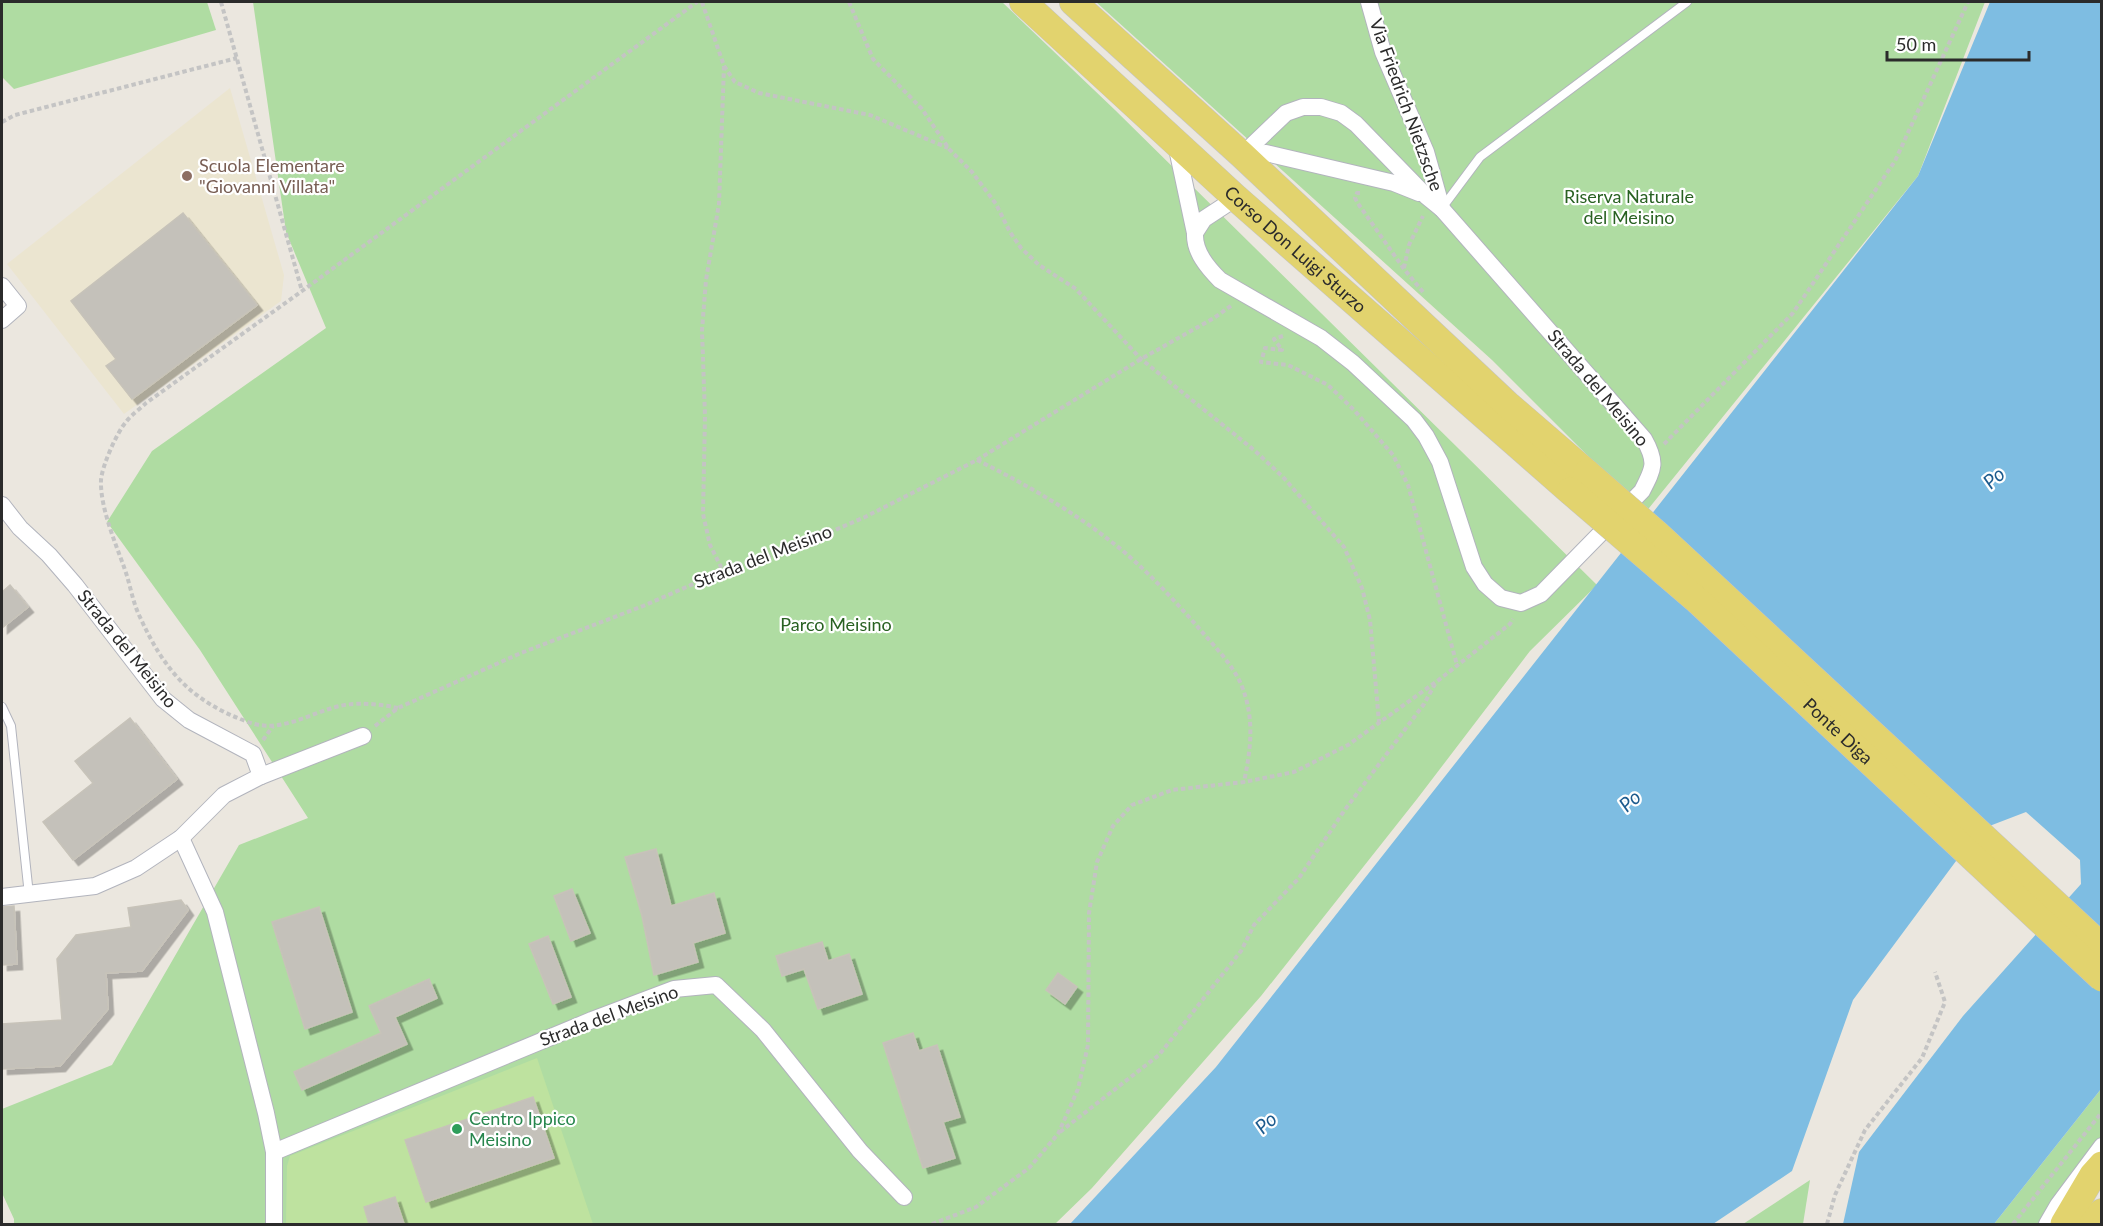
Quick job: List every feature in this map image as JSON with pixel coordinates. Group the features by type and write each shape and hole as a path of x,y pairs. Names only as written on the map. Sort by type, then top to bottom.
{"main road":[{"name":"Corso Don Luigi Sturzo","path":"1023,2 1236,198 1579,482"},
{"name":"Corso Don Luigi Sturzo","path":"1073,2 1242,155 1507,404 1579,482"},
{"name":"Ponte Diga","path":"1579,482 1666,543 2102,947"},
{"name":"Ponte Diga","path":"1579,482 1698,601 2102,978"},
{"path":"2064,1224 2093,1175 2102,1165"},
{"path":"2093,1224 2102,1212"}],"street":[{"name":"Via Friedrich Nietzsche","path":"1369,2 1383,52 1426,152 1442,209"},
{"name":"Strada del Meisino","path":"1242,155 1286,113 1303,107 1321,106 1341,113 1356,124 1425,204"},
{"path":"1175,143 1200,254 1210,270 1220,280 1321,338 1414,420 1440,462 1474,567 1485,584 1501,598 1521,603"},
{"name":"Strada del Meisino","path":"1242,155 1266,153 1394,183 1425,204 1442,209 1644,439 1653,455 1650,474 1642,491 1542,594 1521,603"},
{"path":"1195,233 1204,219 1236,198"},
{"path":"2,286 18,306 2,320"},
{"name":"Strada del Meisino","path":"2,504 20,528 50,555 75,585 163,699 189,720 253,754 261,776"},
{"path":"2,897 95,886 136,868 181,838 224,795 261,776 363,736"},
{"path":"181,838 215,912 266,1113 274,1152 274,1224"},
{"name":"Strada del Meisino","path":"274,1152 612,1012 674,989 716,985 763,1029 860,1151 904,1197"},
{"path":"2047,1224 2058,1205 2102,1146"}],"lane":[{"path":"1442,209 1480,157 1687,2"},
{"path":"2,707 11,726 29,895"}],"path":[{"path":"221,2 302,291"},
{"path":"398,708 352,704 298,721 273,726 250,723 191,693 174,675 138,613 107,522 101,479 109,455 125,422 146,404 697,2"},
{"path":"702,2 724,66 735,82 759,93 870,115 949,149"},
{"path":"849,2 873,59 922,109 949,149 972,172 996,204 1021,248 1039,265 1076,290 1142,358 1254,450 1283,477 1344,547 1362,588 1370,620 1379,723"},
{"path":"1653,455 1793,313 1895,161 1968,2"},
{"path":"2,122 15,115 237,58"},
{"path":"723,571 710,545 704,514 705,416 702,330 706,280 719,204 724,66"},
{"path":"1364,192 1357,193 1355,198 1404,268 1427,296"},
{"path":"1425,204 1432,218 1442,209"},
{"path":"1404,268 1409,245 1425,204"},
{"name":"Strada del Meisino","path":"363,736 398,708 521,652 643,606 723,571 784,552 865,517 977,460 1142,358 1214,318 1233,305 1243,294"},
{"path":"1280,315 1274,326 1284,336 1274,339 1282,350 1265,348 1261,362 1288,365 1328,385 1354,410 1393,455 1408,485 1457,665"},
{"path":"977,460 1027,485 1074,514 1115,544 1173,599 1226,660 1240,684 1248,708 1252,732 1244,782"},
{"path":"1058,1134 1078,1089 1088,1046 1089,913 1097,862 1113,826 1132,805 1172,790 1244,782 1293,772 1348,745 1435,683 1510,624 1521,603"},
{"path":"932,1224 976,1206 1029,1168 1058,1134 1159,1055 1241,951 1254,925 1299,878 1344,811 1424,704 1435,683"},
{"path":"1827,1224 1834,1195 1865,1130 1922,1058 1945,1002 1935,972"},
{"path":"2013,1224 2102,1112"}],"shaded area":[{"name":"Scuola Elementare \"Giovanni Villata\"","path":"230,88 284,275 281,301 124,414 7,264"}],"green space":[{"path":"2,2 207,2 216,30 14,89 2,77"},
{"name":"Parco Meisino","path":"253,2 1002,2 1115,110 1597,585 1530,651 1417,799 1261,996 1092,1188 1055,1224 14,1224 14,1219 2,1193 2,1109 112,1065 239,845 308,818 200,650 107,522 152,451 326,328 286,232"},
{"name":"Riserva Naturale del Meisino","path":"1096,2 1985,2 1918,176 1645,513 1492,360"},
{"name":"Centro Ippico Meisino","path":"537,1058 593,1224 286,1224 287,1166 290,1156"},
{"path":"2101,1089 2101,1143 2041,1224 1994,1224"},
{"path":"1810,1180 1803,1224 1743,1224"}],"water":[{"name":"Po","path":"1990,2 2101,2 2101,1089 1994,1224 1843,1224 1859,1152 1963,1016 2081,884 2080,860 2026,812 1979,830 1853,1000 1792,1171 1713,1224 1070,1224 1216,1067 1918,176"}],"building":[{"path":"183,213 257,305 132,399 106,366 116,359 71,301"},
{"path":"10,585 28,607 2,628 2,592"},
{"path":"130,718 177,779 73,860 43,822 93,783 75,761"},
{"path":"656,849 671,906 714,893 725,933 693,943 698,962 654,975 642,916 625,857"},
{"path":"572,889 590,933 571,941 554,896"},
{"path":"181,900 188,910 142,971 106,973 108,1009 60,1066 2,1069 2,1024 62,1020 57,959 76,935 131,927 128,908"},
{"path":"14,906 17,964 2,965 2,907"},
{"path":"319,907 352,1012 305,1029 272,922"},
{"path":"548,936 571,997 553,1004 529,944"},
{"path":"822,942 828,961 849,954 862,994 818,1009 804,969 782,976 776,956"},
{"path":"1058,973 1077,987 1065,1004 1046,990"},
{"path":"429,979 437,998 395,1017 407,1044 302,1090 294,1072 381,1033 369,1006"},
{"path":"913,1033 919,1051 937,1045 960,1117 943,1122 955,1158 923,1168 883,1043"},
{"path":"533,1097 554,1158 426,1202 405,1140"},
{"path":"395,1197 404,1224 369,1224 364,1207"}],"place":[{"name":"Scuola Elementare \"Giovanni Villata\"","path":"187,176"},
{"name":"Centro Ippico Meisino","path":"457,1129"}]}
